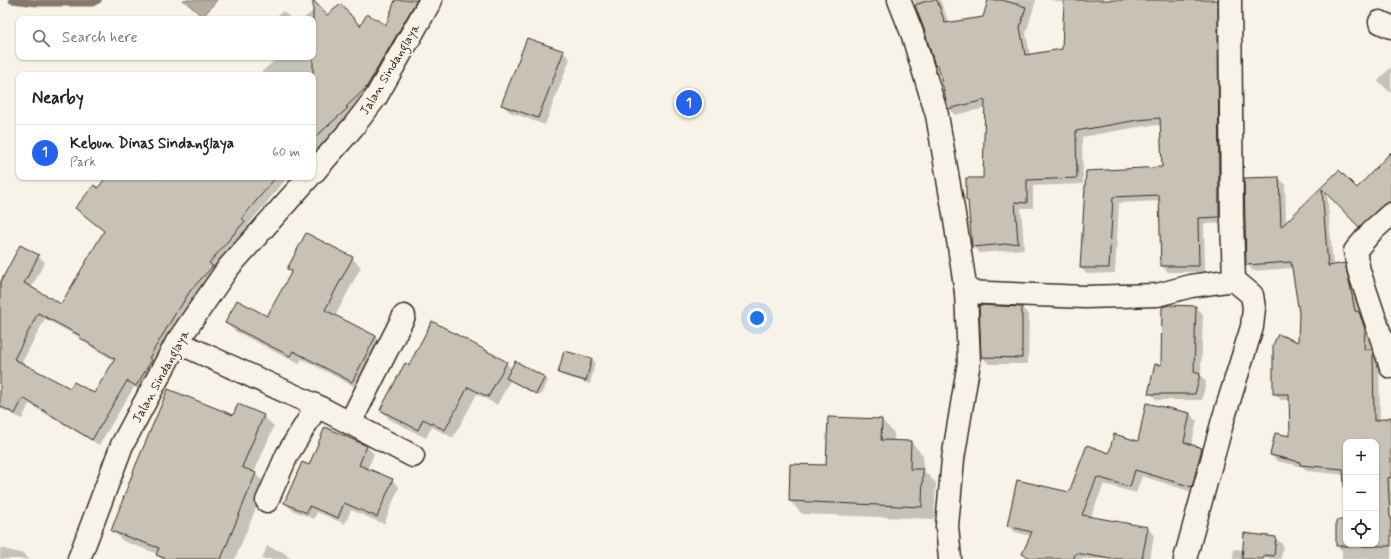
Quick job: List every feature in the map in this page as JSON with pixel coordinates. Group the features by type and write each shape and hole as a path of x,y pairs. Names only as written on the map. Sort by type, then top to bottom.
{"street":[{"name":"Jalan Sindanglaya","path":"316,170 353,127 376,97 431,0"},
{"path":"899,0 912,33 938,116 966,292 969,362 953,459 947,526 950,559"},
{"path":"1230,0 1234,280"},
{"name":"Jalan Sindanglaya","path":"79,559 122,445 176,342 228,268 306,180"},
{"path":"1391,214 1372,231 1355,251 1359,271 1391,367"},
{"path":"966,292 1085,297 1157,295 1191,286 1234,280 1252,294 1254,308 1252,327 1223,420 1185,559"},
{"path":"350,424 404,316"},
{"path":"176,342 316,406 413,456"},
{"path":"267,501 287,454 316,406"}],"shaded area":[{"path":"183,0 217,0 204,16 202,16"}],"building":[{"path":"313,0 327,15 341,4 360,26 367,14 386,25 395,0 417,0 366,88 346,107 348,108 316,136 316,72 313,72 313,60 316,60 316,16 313,16"},
{"path":"930,0 937,0 945,23 983,17 988,0 1002,0 1026,7 1020,27 1025,55 1062,49 1064,0 1218,0 1219,217 1198,218 1199,266 1161,266 1159,195 1113,197 1109,268 1080,268 1086,171 1162,167 1160,118 1138,120 1076,131 1077,178 1027,180 1027,203 1015,202 1018,243 972,247 968,201 966,200 966,178 983,178 985,100 948,109 938,65 935,66 915,5"},
{"path":"527,38 564,51 538,118 501,105"},
{"path":"1391,152 1391,202 1383,205 1359,227 1322,189 1328,266 1345,263 1355,311 1359,312 1365,329 1364,350 1372,349 1373,352 1374,421 1391,417 1391,477 1388,478 1391,517 1391,546 1379,546 1379,439 1343,439 1343,469 1300,465 1300,462 1270,455 1275,433 1290,436 1289,394 1273,394 1273,345 1278,334 1298,342 1299,313 1291,262 1246,265 1244,178 1279,177 1281,227 1339,170 1357,188"},
{"path":"104,180 274,180 242,218 245,221 209,263 213,266 190,291 178,309 149,358 152,360 136,386 127,381 92,440 23,398 15,414 0,406 0,283 20,245 39,255 24,283 61,304 104,231 75,208 94,185 98,188","holes":["38,313 81,336 80,338 115,359 94,393 74,382 70,388 14,359"]},
{"path":"306,233 353,257 325,310 376,336 352,382 293,351 290,356 225,323 237,300 267,316 292,271 287,269"},
{"path":"979,305 1022,307 1022,358 981,357"},
{"path":"1169,305 1196,306 1194,372 1200,374 1195,394 1148,394 1155,364 1161,365 1162,307"},
{"path":"432,321 507,362 488,397 468,387 445,430 423,419 418,430 380,410 405,363 409,365"},
{"path":"564,351 592,358 586,381 558,373"},
{"path":"515,361 545,377 536,394 506,378"},
{"path":"168,389 233,415 238,404 264,415 242,467 256,473 221,559 167,559 156,555 159,548 111,531 135,467"},
{"path":"1146,403 1190,413 1184,442 1202,448 1192,487 1135,470 1130,487 1097,477 1082,515 1148,527 1142,559 1110,559 1076,553 1073,559 1033,559 1022,554 1032,532 1007,526 1017,480 1069,492 1087,445 1109,453 1114,434 1138,441"},
{"path":"828,417 882,419 881,440 911,441 910,469 923,469 922,507 789,501 790,464 826,465"},
{"path":"325,427 367,446 359,465 393,479 377,517 344,503 338,518 309,506 307,513 284,503 302,462 309,465"},
{"path":"1336,520 1343,520 1343,546 1336,546"},
{"path":"1244,533 1276,537 1274,556 1264,555 1263,559 1242,559"}],"waterway":[{"path":"12,0 37,3 92,3 98,0"}],"place":[{"name":"Kebun Dinas Sindanglaya","path":"689,103"}]}
